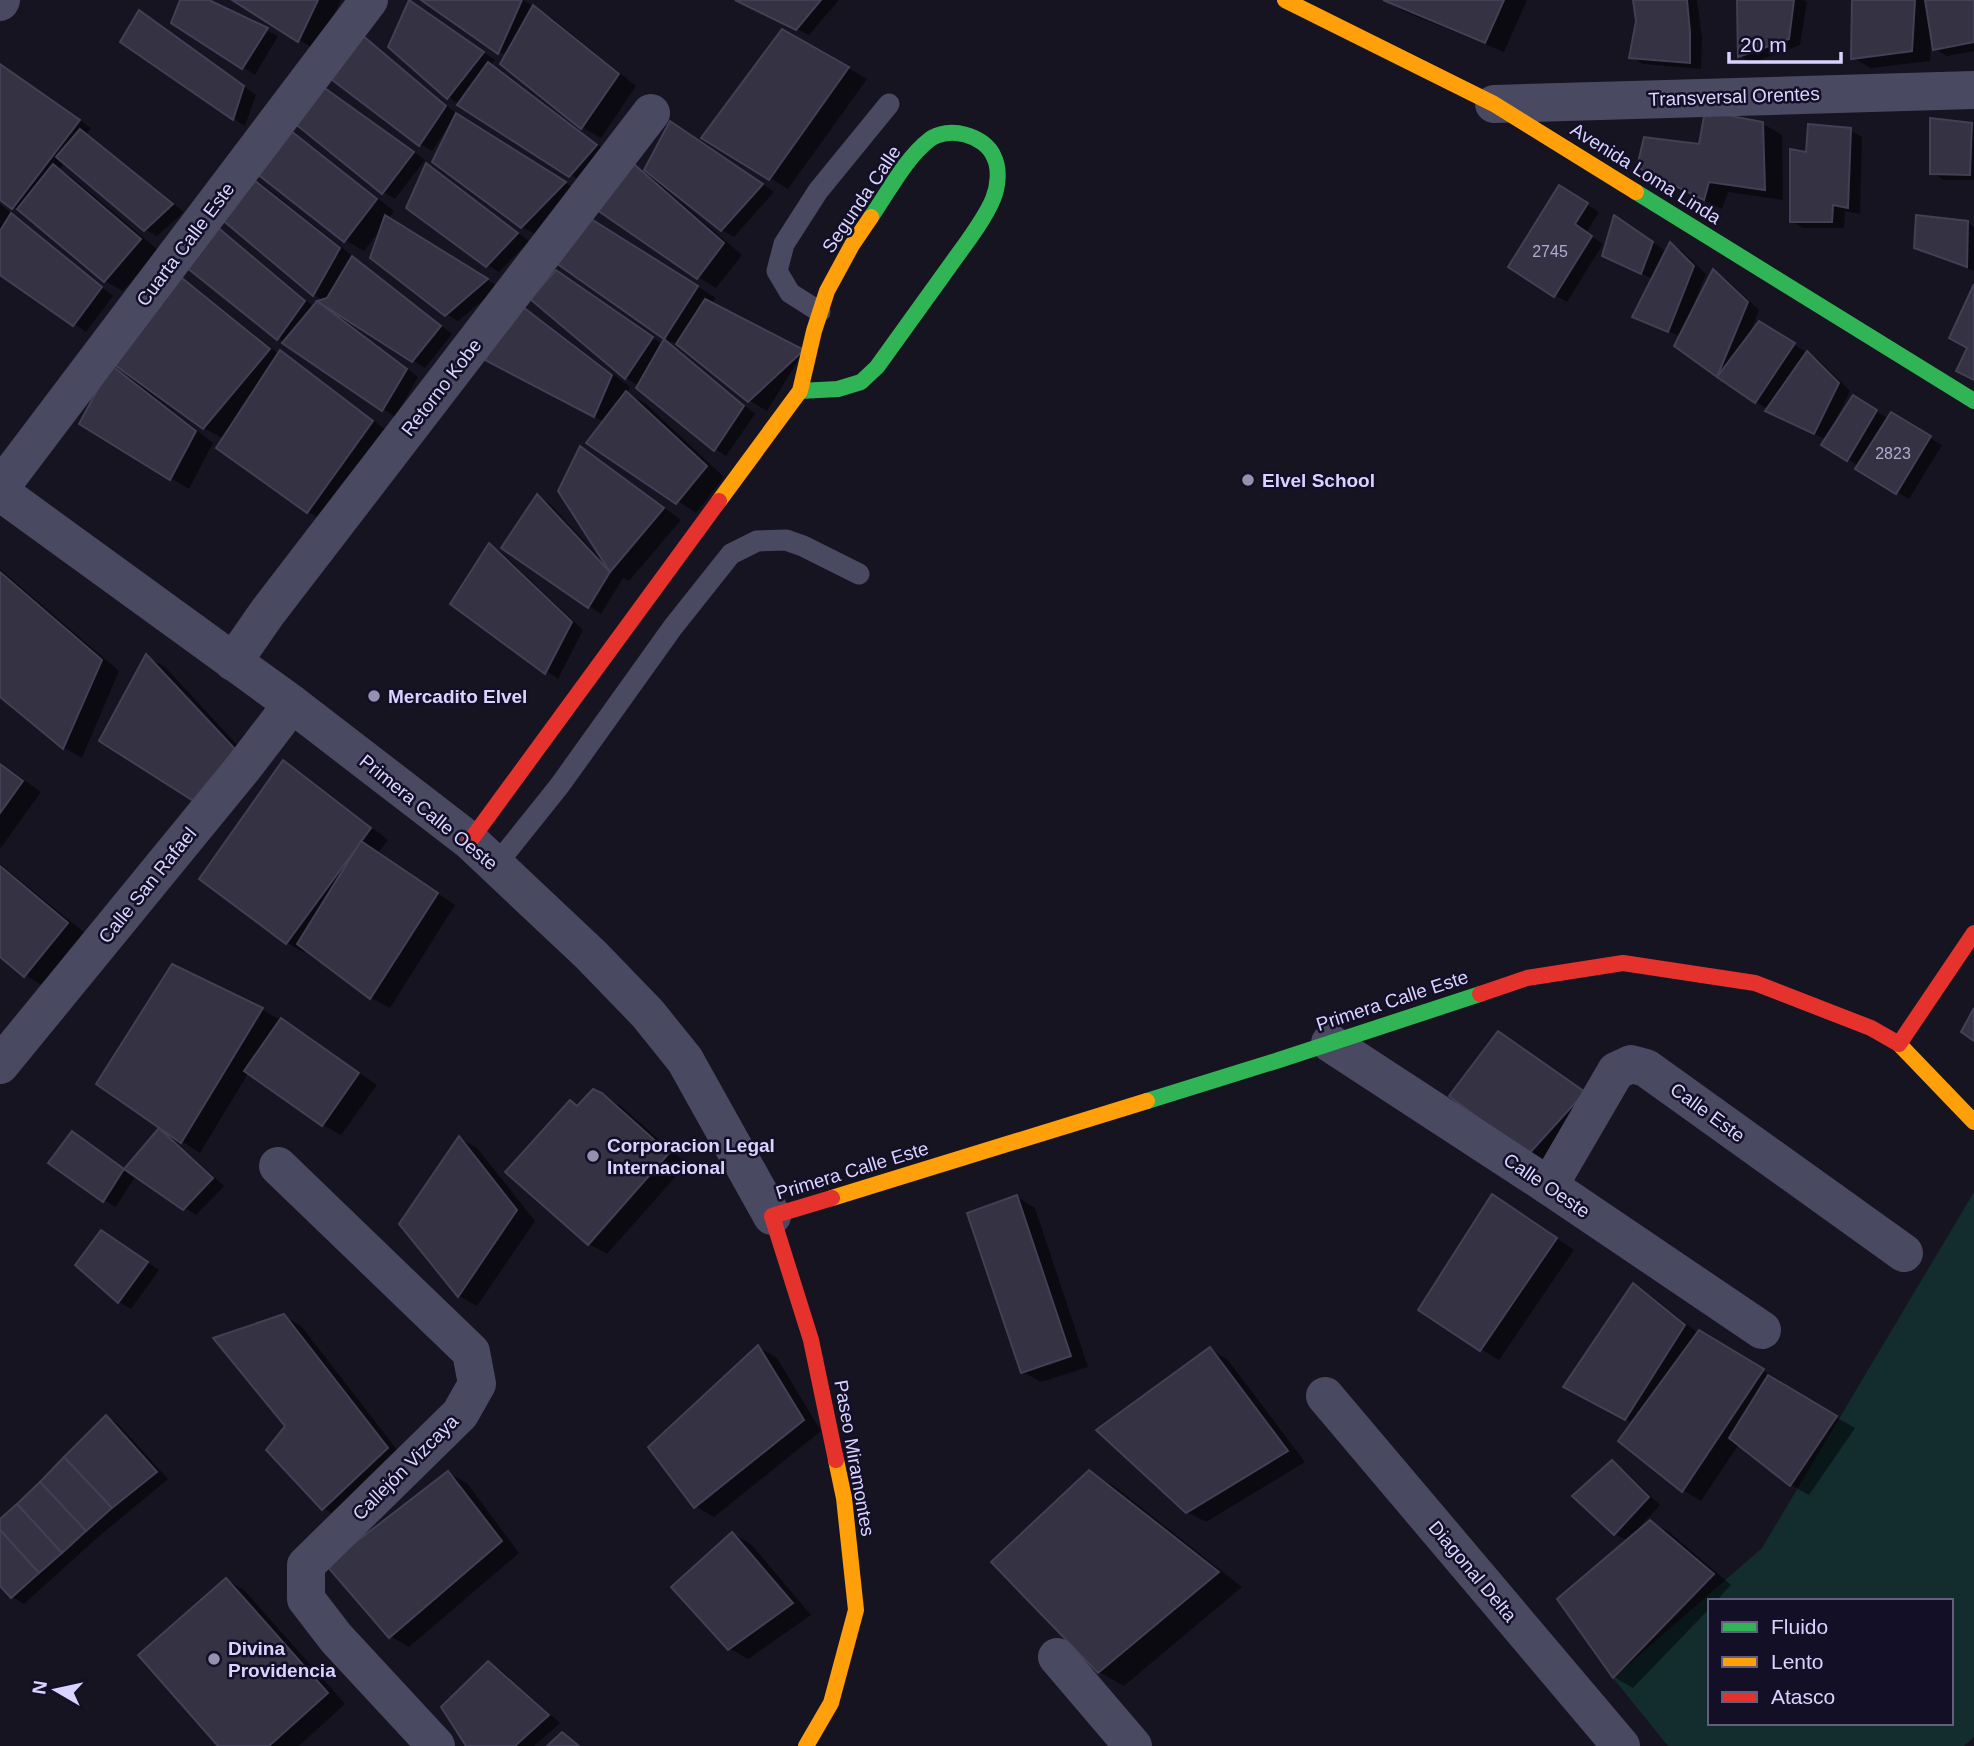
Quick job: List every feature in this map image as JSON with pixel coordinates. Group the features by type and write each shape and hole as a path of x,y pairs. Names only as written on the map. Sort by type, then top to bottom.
{"street":[{"name":"Cuarta Calle Este","path":"0,490 369,0"},
{"name":"Avenida Loma Linda","path":"1285,0 1494,104 1974,401"},
{"name":"Transversal Orentes","path":"1494,104 1974,90"},
{"name":"Retorno Kobe","path":"233,662 276,602 652,113"},
{"name":"Segunda Calle","path":"483,853 800,391 814,331 828,291 852,245 911,158 931,138 948,132 978,139 994,156 998,173 993,198 970,239 877,367 861,382 838,389 800,391"},
{"name":"Primera Calle Oeste","path":"0,490 292,704 483,853 639,1004 685,1060 772,1216"},
{"name":"Calle San Rafael","path":"0,1065 243,768 292,704"},
{"path":"1899,1044 1974,933"},
{"name":"Primera Calle Este","path":"772,1216 1279,1060 1527,978 1623,963 1755,984 1871,1028 1899,1044 1974,1122"},
{"name":"Calle Oeste","path":"1330,1042 1762,1330"},
{"name":"Calle Este","path":"1549,1186 1616,1071 1631,1064 1646,1068 1904,1253"},
{"name":"Callejón Vizcaya","path":"278,1166 471,1352 477,1384 460,1414 306,1565 306,1600 336,1638 436,1746"},
{"name":"Paseo Miramontes","path":"772,1216 811,1340 828,1419 844,1498 856,1610 831,1703 806,1746"},
{"name":"Diagonal Delta","path":"1325,1396 1621,1746"},
{"path":"1057,1657 1133,1746"}],"lane":[{"path":"820,312 790,293 777,271 784,244 818,191 889,104"},
{"path":"483,853 560,785 673,627 731,554 757,541 786,540 859,575"}],"green space":[{"path":"1974,1192 1974,1737 1964,1746 1668,1746 1613,1678 1762,1548"}],"building":[{"path":"180,0 209,0 268,28 242,69 171,23"},
{"path":"232,0 318,0 298,42"},
{"path":"409,0 484,52 447,99 388,47"},
{"path":"421,0 522,0 498,54"},
{"path":"735,0 821,0 796,30"},
{"path":"1383,0 1504,0 1485,43"},
{"path":"1633,0 1687,0 1690,63 1629,58 1636,21"},
{"path":"1737,0 1794,0 1789,39 1738,57"},
{"path":"1852,0 1915,0 1912,51 1851,59"},
{"path":"1925,0 1974,0 1974,42 1933,50"},
{"path":"533,5 619,74 581,129 500,64"},
{"path":"139,10 244,86 233,120 120,42"},
{"path":"782,29 849,67 769,180 701,138"},
{"path":"362,35 446,106 419,146 331,79"},
{"path":"488,62 597,145 569,177 457,105"},
{"path":"0,64 80,120 12,209 0,200"},
{"path":"319,84 414,152 382,194 288,118"},
{"path":"1705,111 1763,122 1765,190 1709,182 1704,200 1637,167 1644,137 1699,144"},
{"path":"456,113 566,182 521,228 432,162"},
{"path":"1930,118 1972,123 1970,175 1930,174"},
{"path":"670,121 763,184 721,231 644,170"},
{"path":"281,123 377,199 344,242 251,169"},
{"path":"1808,124 1851,128 1848,208 1833,205 1832,222 1790,222 1790,149 1806,152"},
{"path":"80,129 173,204 144,231 56,157"},
{"path":"627,158 724,243 697,279 597,210"},
{"path":"426,163 518,233 486,267 406,208"},
{"path":"53,164 141,239 104,282 17,209"},
{"path":"244,172 340,248 313,296 213,212"},
{"path":"1559,185 1588,203 1575,224 1592,236 1554,297 1508,267"},
{"path":"11,213 102,287 73,326 0,275 0,231"},
{"path":"385,215 488,279 445,316 370,258"},
{"path":"1614,215 1653,242 1641,274 1602,256"},
{"path":"1916,215 1968,221 1967,267 1914,248"},
{"path":"588,217 698,286 664,339 556,263"},
{"path":"209,220 305,301 277,340 181,263"},
{"path":"1670,242 1694,266 1668,332 1632,317"},
{"path":"352,256 441,326 412,362 317,301 327,298"},
{"path":"1713,269 1748,302 1717,377 1674,346"},
{"path":"556,270 653,337 625,379 530,299"},
{"path":"177,274 270,349 203,429 108,360"},
{"path":"1974,284 1974,380 1956,371 1967,348 1949,338"},
{"path":"705,299 804,350 748,402 676,344"},
{"path":"317,301 407,369 382,411 282,343"},
{"path":"523,307 612,375 594,417 483,359"},
{"path":"1759,321 1795,343 1755,403 1717,377"},
{"path":"664,339 744,406 714,451 636,388"},
{"path":"280,350 373,421 307,513 216,448"},
{"path":"1807,351 1839,383 1814,434 1765,411"},
{"path":"111,365 196,431 170,480 79,424"},
{"path":"626,391 707,466 676,504 586,443"},
{"path":"1853,395 1877,410 1847,461 1821,445"},
{"path":"1891,412 1931,436 1896,494 1855,469"},
{"path":"580,446 664,508 610,572 558,491"},
{"path":"537,494 610,572 588,608 501,548"},
{"path":"489,543 572,622 545,674 450,604"},
{"path":"0,572 102,660 63,749 0,697"},
{"path":"146,654 236,750 195,802 99,741"},
{"path":"283,760 371,828 286,944 199,879"},
{"path":"0,764 23,781 0,813"},
{"path":"361,841 438,893 370,999 297,944"},
{"path":"0,866 68,923 24,977 0,957"},
{"path":"172,964 263,1008 181,1143 96,1084"},
{"path":"1974,1008 1974,1041 1961,1032"},
{"path":"281,1018 359,1073 322,1126 244,1071"},
{"path":"1498,1031 1585,1092 1528,1155 1449,1096"},
{"path":"593,1089 602,1093 669,1153 588,1245 505,1172 570,1100 577,1106"},
{"path":"159,1128 213,1178 183,1210 124,1169"},
{"path":"72,1131 124,1169 103,1202 48,1163"},
{"path":"459,1136 517,1210 458,1297 399,1224"},
{"path":"1492,1194 1557,1238 1480,1351 1418,1310"},
{"path":"1017,1195 1071,1356 1021,1373 967,1213"},
{"path":"101,1230 148,1262 118,1303 75,1265"},
{"path":"1633,1283 1685,1325 1625,1420 1563,1387"},
{"path":"284,1314 388,1448 322,1510 266,1450 285,1426 213,1338"},
{"path":"1699,1330 1764,1369 1682,1492 1618,1441"},
{"path":"758,1345 804,1420 694,1508 648,1447"},
{"path":"1210,1347 1288,1451 1186,1513 1096,1430"},
{"path":"1768,1375 1837,1416 1790,1486 1729,1438"},
{"path":"106,1415 157,1472 112,1508 64,1457"},
{"path":"64,1457 112,1508 86,1531 40,1482"},
{"path":"1612,1460 1649,1497 1614,1535 1572,1496"},
{"path":"1089,1470 1219,1572 1098,1673 991,1562"},
{"path":"448,1471 502,1541 389,1638 326,1565"},
{"path":"40,1482 86,1531 62,1553 17,1504"},
{"path":"17,1504 62,1553 39,1573 0,1530 0,1519"},
{"path":"1650,1520 1714,1574 1613,1678 1557,1599"},
{"path":"0,1530 39,1573 11,1598 0,1586"},
{"path":"732,1532 793,1603 728,1650 671,1587"},
{"path":"226,1578 328,1693 269,1746 218,1746 138,1655"},
{"path":"488,1661 549,1715 515,1746 466,1746 441,1707"},
{"path":"562,1732 579,1746 547,1746"}],"traffic: fast":[{"path":"800,391 838,389 861,382 877,367 984,216 997,184 998,172 994,157 983,143 974,138 956,133 937,136 912,156 871,217"},
{"path":"1636,192 1974,401"},
{"path":"1147,1101 1480,994"}],"traffic: slow":[{"path":"1285,0 1494,104 1636,192"},
{"path":"719,501 800,391 814,331 827,291 871,217"},
{"path":"1899,1044 1974,1122"},
{"path":"832,1198 1147,1101"},
{"path":"806,1746 831,1703 856,1610 844,1498 836,1460"}],"traffic: jam":[{"path":"470,841 719,501"},
{"path":"1480,994 1527,978 1623,963 1755,983 1871,1028 1899,1044 1974,933"},
{"path":"832,1198 772,1216 811,1340 836,1460"}],"place":[{"name":"Elvel School","path":"1248,480"},
{"name":"Mercadito Elvel","path":"374,696"},
{"name":"Corporacion Legal Internacional","path":"593,1156"},
{"name":"Divina Providencia","path":"214,1659"}]}
